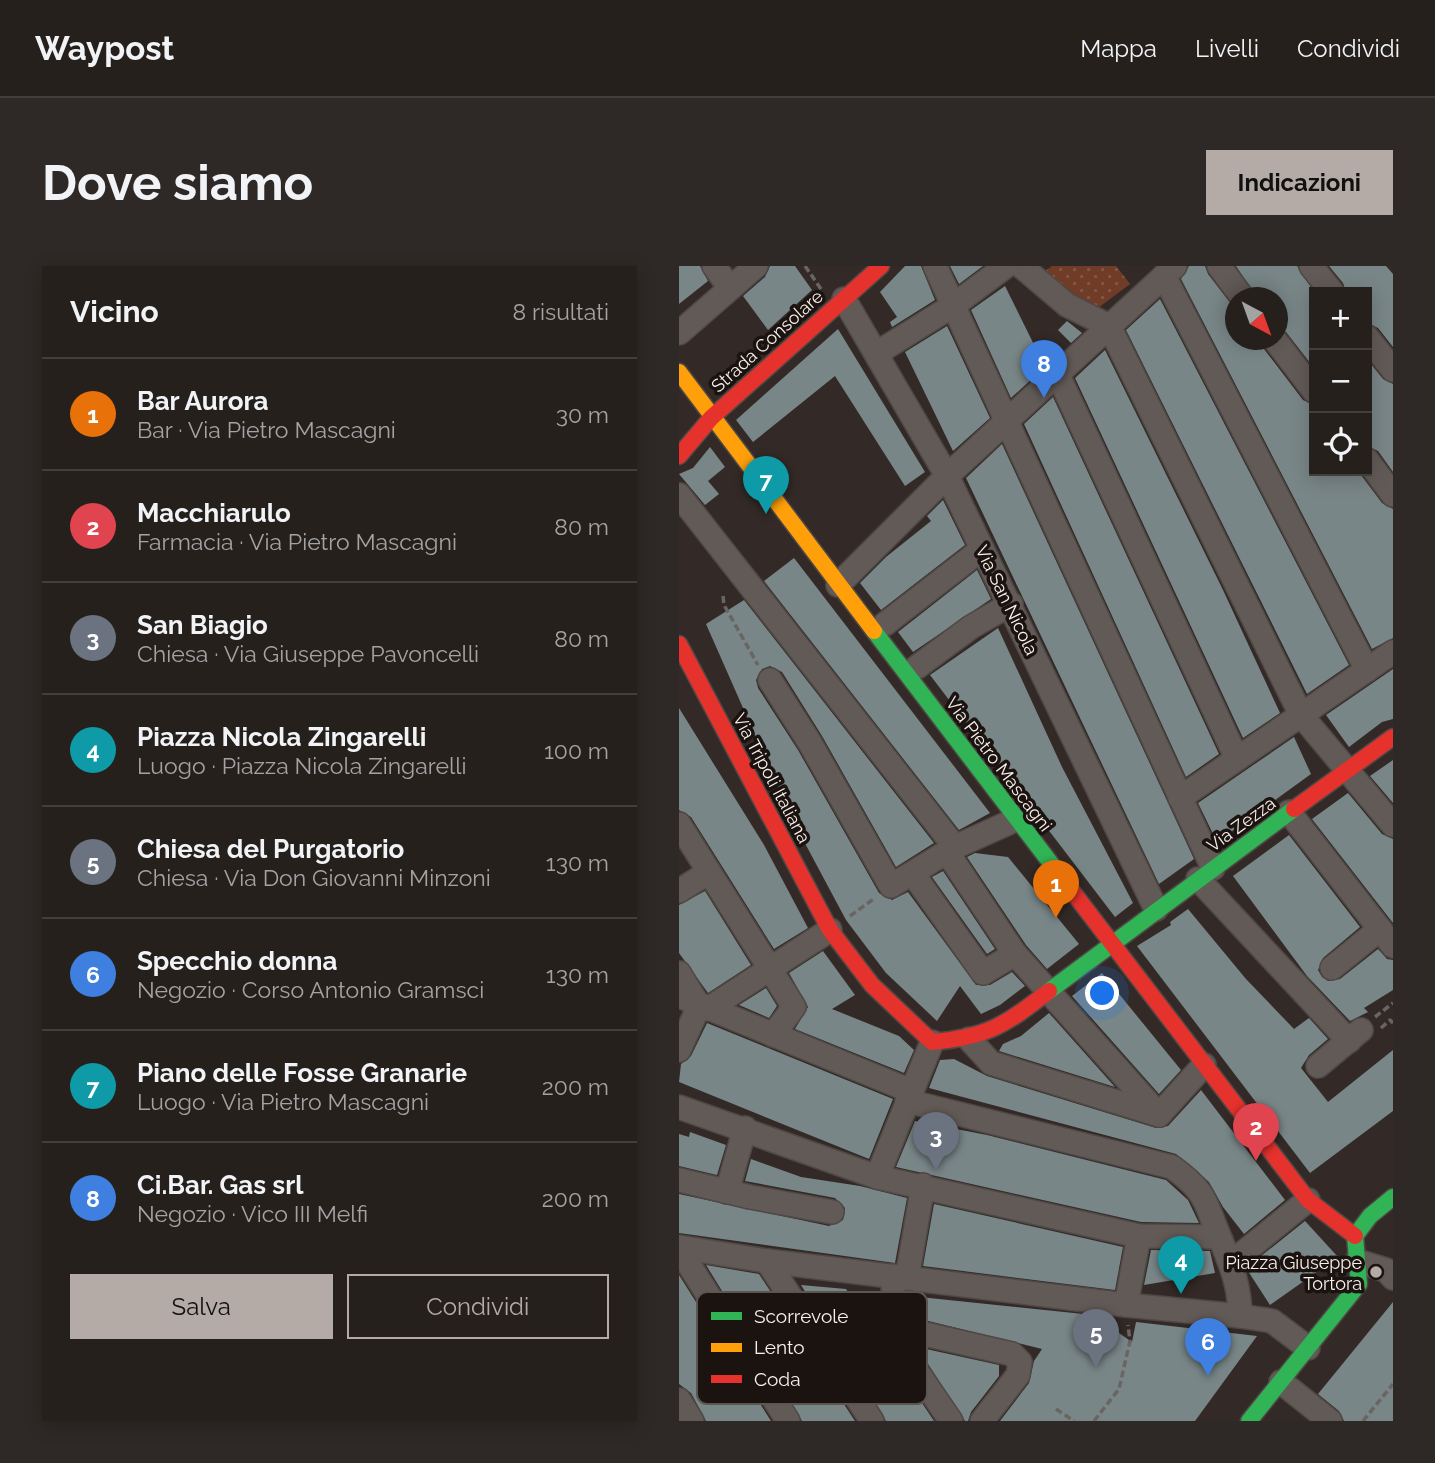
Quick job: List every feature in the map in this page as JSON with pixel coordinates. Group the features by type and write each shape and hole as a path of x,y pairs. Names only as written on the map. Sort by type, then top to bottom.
{"street":[{"path":"713,266 730,288"},
{"path":"679,333 756,266"},
{"name":"Strada Consolare","path":"679,456 711,418 881,266"},
{"path":"935,266 1008,419 1180,798 1205,874 1361,1030 1318,1066"},
{"path":"877,353 954,304 1006,266"},
{"path":"1021,266 1067,304 1109,326 1301,715 1393,825"},
{"path":"1219,266 1235,287"},
{"path":"1311,266 1328,287"},
{"path":"838,585 947,476 1169,271 1367,670"},
{"name":"Via San Nicola","path":"844,299 947,476 1156,909"},
{"path":"1372,343 1393,370"},
{"path":"1283,350 1309,384"},
{"name":"Via Pietro Mascagni","path":"679,372 711,418 1308,1200 1355,1236"},
{"path":"1057,373 1237,759"},
{"path":"1372,467 1393,495"},
{"path":"679,495 951,850 1015,954 1159,1115"},
{"path":"885,624 982,549"},
{"path":"917,667 971,627 1011,604"},
{"name":"Via Tripoli Italiana","path":"679,644 830,930 872,985 932,1042"},
{"path":"1180,798 1393,652"},
{"path":"770,680 810,743 891,887 951,850 1017,819"},
{"name":"Via Zezza","path":"932,1042 969,1039 1010,1021 1111,942 1393,737"},
{"path":"1289,812 1387,938 1332,968"},
{"path":"679,824 794,1007 773,1035"},
{"path":"679,891 709,872"},
{"path":"913,874 983,973 1015,954"},
{"path":"679,1050 695,1004 771,969 830,930"},
{"path":"679,973 695,1004 773,1035 909,1096 1172,1167 1190,1180 1209,1204 1219,1237 1232,1262 1240,1295 1240,1316"},
{"path":"969,1039 992,1063 1159,1115"},
{"path":"877,1177 932,1042"},
{"path":"1159,1115 1204,1065"},
{"path":"679,1107 745,1128 877,1177 923,1185 1139,1236 1219,1237"},
{"path":"727,1192 745,1128"},
{"path":"679,1180 832,1212"},
{"path":"898,1292 923,1185"},
{"path":"1249,1421 1359,1283 1355,1236 1370,1216 1393,1197"},
{"path":"1232,1262 1308,1200"},
{"path":"1126,1306 1139,1236"},
{"path":"679,1248 1126,1306 1272,1321 1308,1348"},
{"path":"679,1248 707,1292"},
{"path":"767,1261 787,1292"},
{"path":"1357,1261 1386,1270 1393,1278"},
{"path":"927,1333 1012,1354 1020,1362 1018,1375 992,1417"},
{"path":"1281,1382 1330,1421"},
{"path":"927,1386 951,1421"},
{"path":"679,1400 692,1421"},
{"path":"777,1404 788,1421"},
{"path":"861,1404 872,1421"}],"path":[{"path":"723,596 724,605 749,653 770,680"},
{"path":"830,930 891,887"},
{"path":"1361,1030 1393,1003"},
{"path":"1094,1421 1119,1389 1130,1341 1126,1306"},
{"path":"1363,1421 1393,1384"},
{"path":"1056,1409 1074,1421"}],"shaded area":[{"path":"1052,266 1116,266 1130,284 1098,308 1072,298 1040,275"}],"building":[{"path":"679,266 700,266 708,281 679,304"},
{"path":"770,266 795,266 812,290 768,330 743,296 765,277"},
{"path":"905,266 921,266 935,300 892,327 890,322 897,317 880,292"},
{"path":"950,266 983,266 959,284"},
{"path":"1189,266 1205,266 1225,296 1225,350 1265,350 1303,400 1309,403 1309,476 1362,476 1382,503 1393,509 1393,638 1372,649 1181,279"},
{"path":"1236,266 1297,266 1311,287 1309,362 1288,335 1288,287 1250,287"},
{"path":"1329,266 1386,266 1393,274 1393,347 1378,328 1372,325 1372,287 1344,287"},
{"path":"1005,286 1045,367 1011,398 971,310"},
{"path":"1160,299 1349,665 1307,694 1126,330"},
{"path":"1067,321 1082,333 1071,343 1058,330"},
{"path":"947,326 990,418 953,451 905,352"},
{"path":"838,329 925,472 905,486 835,376 753,442 736,420"},
{"path":"1105,350 1280,713 1243,738 1075,378"},
{"path":"1372,365 1383,379 1393,384 1393,472 1378,451 1372,448"},
{"path":"1053,397 1219,754 1186,777 1024,424"},
{"path":"1002,444 1194,859 1159,884 966,478"},
{"path":"710,447 725,467 708,481 719,494 705,505 679,474 693,468"},
{"path":"943,500 965,545 881,610 860,583 886,557 931,521 927,516"},
{"path":"794,558 990,813 959,830 764,581"},
{"path":"977,570 991,599 913,652 898,632"},
{"path":"744,600 934,843 896,867 822,736 782,672 770,666 762,669 756,680 758,688 798,750 879,893 892,900 908,892 976,985 990,985 1012,972 1025,986 1000,1005 981,1014 960,986 937,1021 886,973 846,920 792,819 706,624"},
{"path":"998,628 1062,767 1133,903 1115,917 930,675"},
{"path":"1393,669 1393,719 1382,722 1349,747 1326,715"},
{"path":"679,708 764,845 808,928 774,949 691,817 679,810"},
{"path":"1294,737 1311,774 1217,842 1198,803"},
{"path":"1393,760 1393,803 1370,776"},
{"path":"1348,793 1382,834 1393,839 1393,923 1312,819"},
{"path":"1289,835 1360,927 1323,958 1318,970 1322,977 1328,981 1340,979 1378,949 1387,959 1393,960 1393,990 1364,1008 1368,1012 1350,1021 1307,976 1233,876"},
{"path":"975,853 1008,857 1079,944 1047,969 1026,945 967,857"},
{"path":"943,871 995,949 987,954 932,877"},
{"path":"705,891 751,965 708,993 679,953 679,905"},
{"path":"1188,909 1246,979 1294,1029 1309,1018 1328,1039 1309,1055 1301,1068 1328,1102 1393,1050 1393,1111 1310,1173 1137,946 1171,925 1170,922"},
{"path":"823,951 855,995 832,1009 899,1036 914,1050 904,1073 795,1029 808,1007 789,973"},
{"path":"1102,973 1181,1070 1159,1094 1072,996"},
{"path":"766,988 777,1006 769,1018 739,1005"},
{"path":"1049,1013 1115,1087 999,1051 1003,1044 1021,1036"},
{"path":"707,1023 893,1099 869,1159 679,1082 681,1064 691,1056"},
{"path":"954,1059 987,1076 1156,1128 1168,1126 1201,1090 1285,1200 1244,1234 1223,1207 1209,1182 1176,1154 929,1088 940,1060"},
{"path":"915,1121 987,1135 1166,1180 1188,1200 1199,1223 1141,1222 896,1167"},
{"path":"690,1132 726,1145 717,1175 679,1166 679,1134 689,1137"},
{"path":"751,1159 801,1177 860,1186 907,1198 895,1263 679,1233 679,1194 829,1226 843,1220 845,1208 835,1198 745,1181"},
{"path":"934,1204 1123,1247 1115,1290 923,1266"},
{"path":"1305,1221 1338,1257 1270,1305 1246,1268"},
{"path":"1151,1250 1210,1251 1215,1273 1144,1285"},
{"path":"706,1265 759,1274 771,1292 723,1292"},
{"path":"679,1275 697,1304 697,1404 760,1404 771,1421 706,1421 691,1393 679,1384"},
{"path":"801,1285 846,1289 848,1292 805,1292"},
{"path":"927,1298 1093,1315 1132,1342 1136,1322 1257,1336 1195,1421 1000,1421 1029,1383 1034,1361 1042,1349 927,1321"},
{"path":"1393,1302 1393,1421 1344,1421 1339,1411 1318,1394"},
{"path":"927,1349 999,1365 999,1376 971,1412 968,1421 965,1421 927,1362"},
{"path":"792,1404 844,1404 855,1421 802,1421"},
{"path":"875,1404 923,1404 934,1421 886,1421"}],"traffic: fast":[{"path":"874,631 1059,874"},
{"path":"1049,991 1294,809"},
{"path":"1355,1236 1370,1216 1393,1197"},
{"path":"1249,1421 1359,1284 1355,1236"}],"traffic: slow":[{"path":"679,372 874,631"}],"traffic: jam":[{"path":"679,456 711,418 881,266"},
{"path":"679,644 830,930 872,985 932,1042 982,1033 1020,1013 1049,991"},
{"path":"1294,809 1393,737"},
{"path":"1059,874 1308,1200 1355,1236"}],"place":[{"name":"Ci.Bar. Gas srl","path":"1044,398"},
{"name":"Piano delle Fosse Granarie","path":"766,514"},
{"name":"Bar Aurora","path":"1056,918"},
{"name":"Macchiarulo","path":"1256,1161"},
{"name":"San Biagio","path":"936,1170"},
{"name":"Piazza Giuseppe Tortora","path":"1376,1272"},
{"name":"Piazza Nicola Zingarelli","path":"1181,1294"},
{"name":"Chiesa del Purgatorio","path":"1096,1367"},
{"name":"Specchio donna","path":"1208,1376"}]}
